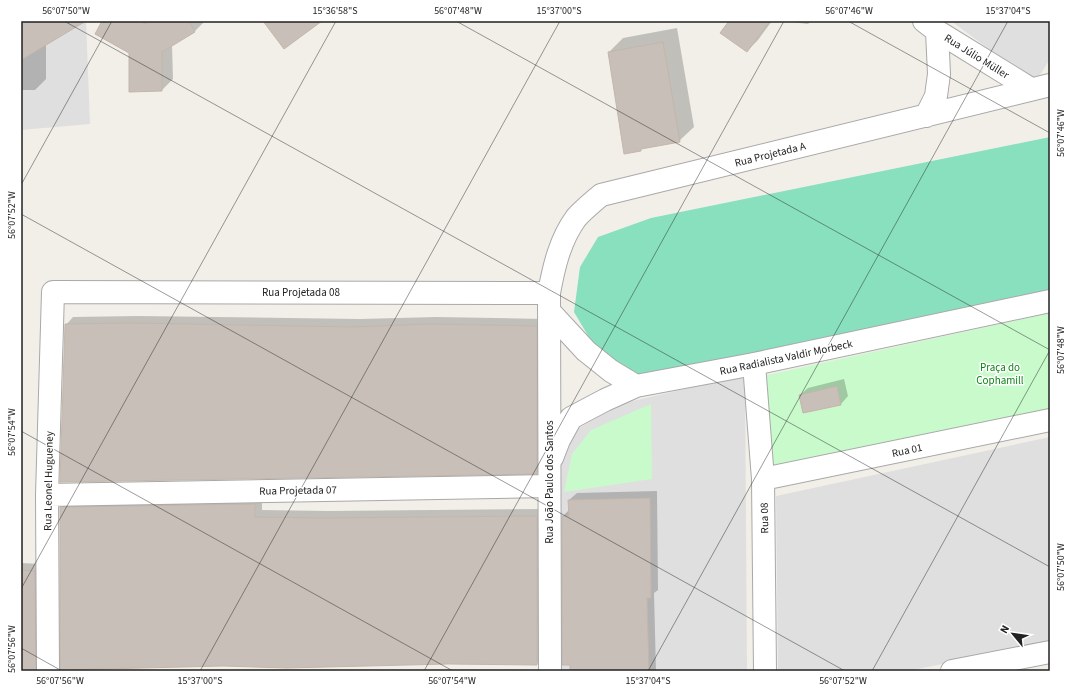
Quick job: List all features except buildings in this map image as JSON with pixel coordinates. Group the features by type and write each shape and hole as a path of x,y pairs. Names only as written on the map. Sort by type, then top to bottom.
{"street":[{"name":"Rua Júlio Müller","path":"931,26 1040,87"},
{"path":"926,116 936,96 939,74 931,26"},
{"name":"Rua Projetada A","path":"549,302 554,267 564,236 577,217 601,195 1040,87"},
{"name":"Rua Projetada 08","path":"53,292 549,302"},
{"name":"Rua Leonel Hugueney","path":"48,671 47,495 53,292"},
{"name":"Rua Radialista Valdir Morbeck","path":"636,386 754,364 1050,301"},
{"path":"549,302 586,351 611,371 636,386"},
{"name":"Rua João Paulo dos Santos","path":"549,302 550,671"},
{"name":"Rua 08","path":"754,364 763,479 765,671"},
{"path":"549,476 559,440 572,418 605,400 636,386"},
{"name":"Rua 01","path":"763,479 1050,420"},
{"name":"Rua Projetada 07","path":"47,495 549,476"},
{"path":"952,671 1050,652"}],"shaded area":[{"path":"21,21 86,21 90,124 21,130"},
{"path":"951,21 1050,21 1050,59 1035,83"},
{"path":"745,375 747,671 559,671 558,471 575,430 624,403"},
{"path":"1050,437 1050,642 908,671 778,671 776,496"}],"green space":[{"path":"1050,137 1050,297 635,378 600,356 574,312 580,267 598,237 651,218"},
{"name":"Praça do Cophamill","path":"1050,313 1050,412 768,471 763,376"},
{"path":"651,404 652,479 564,492 572,454 591,430"}]}
